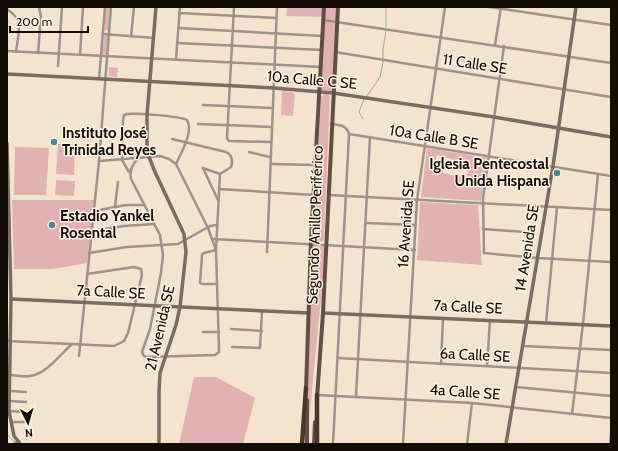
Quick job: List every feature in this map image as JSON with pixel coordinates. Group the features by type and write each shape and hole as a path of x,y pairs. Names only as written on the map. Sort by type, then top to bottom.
{"highway":[{"path":"302,444 306,388"},
{"path":"315,444 317,395"}],"main road":[{"name":"Segundo Anillo Periférico","path":"307,444 306,388 311,245 324,7"},
{"name":"Segundo Anillo Periférico","path":"317,395 323,313 331,124 338,7"}],"street":[{"path":"38,53 41,17 39,7"},
{"path":"58,66 62,7"},
{"path":"80,55 84,7"},
{"path":"99,80 105,7"},
{"path":"79,356 99,161 111,7"},
{"path":"131,36 134,7"},
{"name":"21 Avenida SE","path":"156,7 146,133 148,157 185,239 185,265 180,307 160,373 159,444"},
{"path":"176,59 180,7"},
{"path":"234,7 228,139 229,141 271,142"},
{"path":"267,252 277,7"},
{"name":"16 Avenida SE","path":"403,444 417,200 445,7"},
{"path":"489,7 611,25"},
{"name":"14 Avenida SE","path":"506,444 553,166 576,7"},
{"path":"495,45 501,8"},
{"path":"7,9 14,14 19,22 16,52"},
{"path":"179,13 276,18"},
{"path":"323,20 611,63"},
{"path":"178,28 322,36"},
{"path":"103,34 154,38"},
{"path":"177,43 322,50"},
{"path":"504,46 482,202 483,251 485,254 611,262"},
{"path":"7,52 320,67"},
{"name":"11 Calle SE","path":"335,52 611,97"},
{"name":"10a Calle C SE","path":"7,74 274,88 362,96 611,137"},
{"path":"203,105 272,108"},
{"path":"176,164 186,142 189,123 186,120 183,118 147,115 124,115 122,160 160,235 162,246 161,273 155,306 150,329 142,352 144,356 147,357 212,355 217,354 219,349 215,240 220,174"},
{"path":"198,124 272,127"},
{"path":"331,124 345,127 349,134 333,444"},
{"name":"10a Calle B SE","path":"349,134 611,176"},
{"path":"356,396 370,137"},
{"path":"172,139 229,154 232,160 231,167 220,174"},
{"path":"7,143 9,341 11,375 9,411 10,422 16,442"},
{"path":"249,152 270,157"},
{"path":"99,161 164,157 176,164 215,240"},
{"path":"129,173 133,164 139,158"},
{"path":"271,164 315,165"},
{"path":"218,200 203,168 220,174"},
{"path":"572,414 583,324 598,174"},
{"path":"115,206 118,182"},
{"path":"219,189 314,195"},
{"path":"329,195 611,210"},
{"path":"94,211 115,206 144,205"},
{"path":"546,323 557,207"},
{"path":"366,223 416,225"},
{"path":"92,231 124,226 154,224"},
{"path":"89,253 127,247 178,244 185,239 217,225"},
{"path":"483,229 526,232"},
{"path":"215,240 415,250"},
{"path":"216,250 204,253 202,255 200,281 202,284 217,284"},
{"path":"9,341 114,346 124,340 128,333 136,305 142,275 141,269 134,267 87,274"},
{"name":"7a Calle SE","path":"9,299 309,313"},
{"path":"232,347 260,348 262,311"},
{"name":"7a Calle SE","path":"323,313 611,326"},
{"path":"441,364 443,318"},
{"path":"487,366 490,320"},
{"path":"232,329 262,330"},
{"path":"203,332 219,332"},
{"path":"11,375 30,376 38,374 72,344"},
{"path":"523,346 611,350"},
{"name":"6a Calle SE","path":"338,358 611,373"},
{"path":"516,387 611,396"},
{"path":"10,391 26,392"},
{"name":"4a Calle SE","path":"317,395 472,403 611,418"},
{"path":"10,401 26,402"},
{"path":"467,444 472,403"},
{"path":"9,411 24,412"},
{"path":"10,422 24,422"},
{"path":"610,444 611,433"}],"shaded area":[{"path":"106,7 110,7 108,30 104,30"},
{"path":"287,7 323,7 323,17 286,16"},
{"path":"324,7 337,7 333,91 320,90"},
{"path":"104,36 108,36 106,54 102,54"},
{"path":"109,67 118,68 117,77 109,76"},
{"path":"282,91 292,92 295,95 293,116 281,115"},
{"path":"324,94 328,94 330,97 324,239 322,242 317,242 314,238 321,97"},
{"path":"58,144 75,145 74,175 56,174"},
{"path":"15,147 49,148 46,195 14,195"},
{"path":"427,148 487,158 481,201 421,197","holes":["437,155 459,161 458,168 468,171 467,176 460,175 459,177 443,173 443,170 434,168"]},
{"path":"56,180 75,181 74,196 55,195"},
{"name":"Estadio Yankel Rosental","path":"12,200 94,200 87,263 53,269 14,269"},
{"path":"420,202 478,205 482,265 417,260"},
{"path":"313,246 326,247 309,421 307,361"},
{"path":"194,377 216,377 255,398 243,444 179,444"}],"waterway":[{"path":"386,7 386,28"},
{"path":"366,97 380,77 386,31"},
{"path":"363,119 359,112 364,99"},
{"path":"7,434 16,444"}],"place":[{"name":"Instituto José Trinidad Reyes","path":"54,142"},
{"name":"Iglesia Pentecostal Unida Hispana","path":"557,173"},
{"name":"Estadio Yankel Rosental","path":"52,225"}]}
